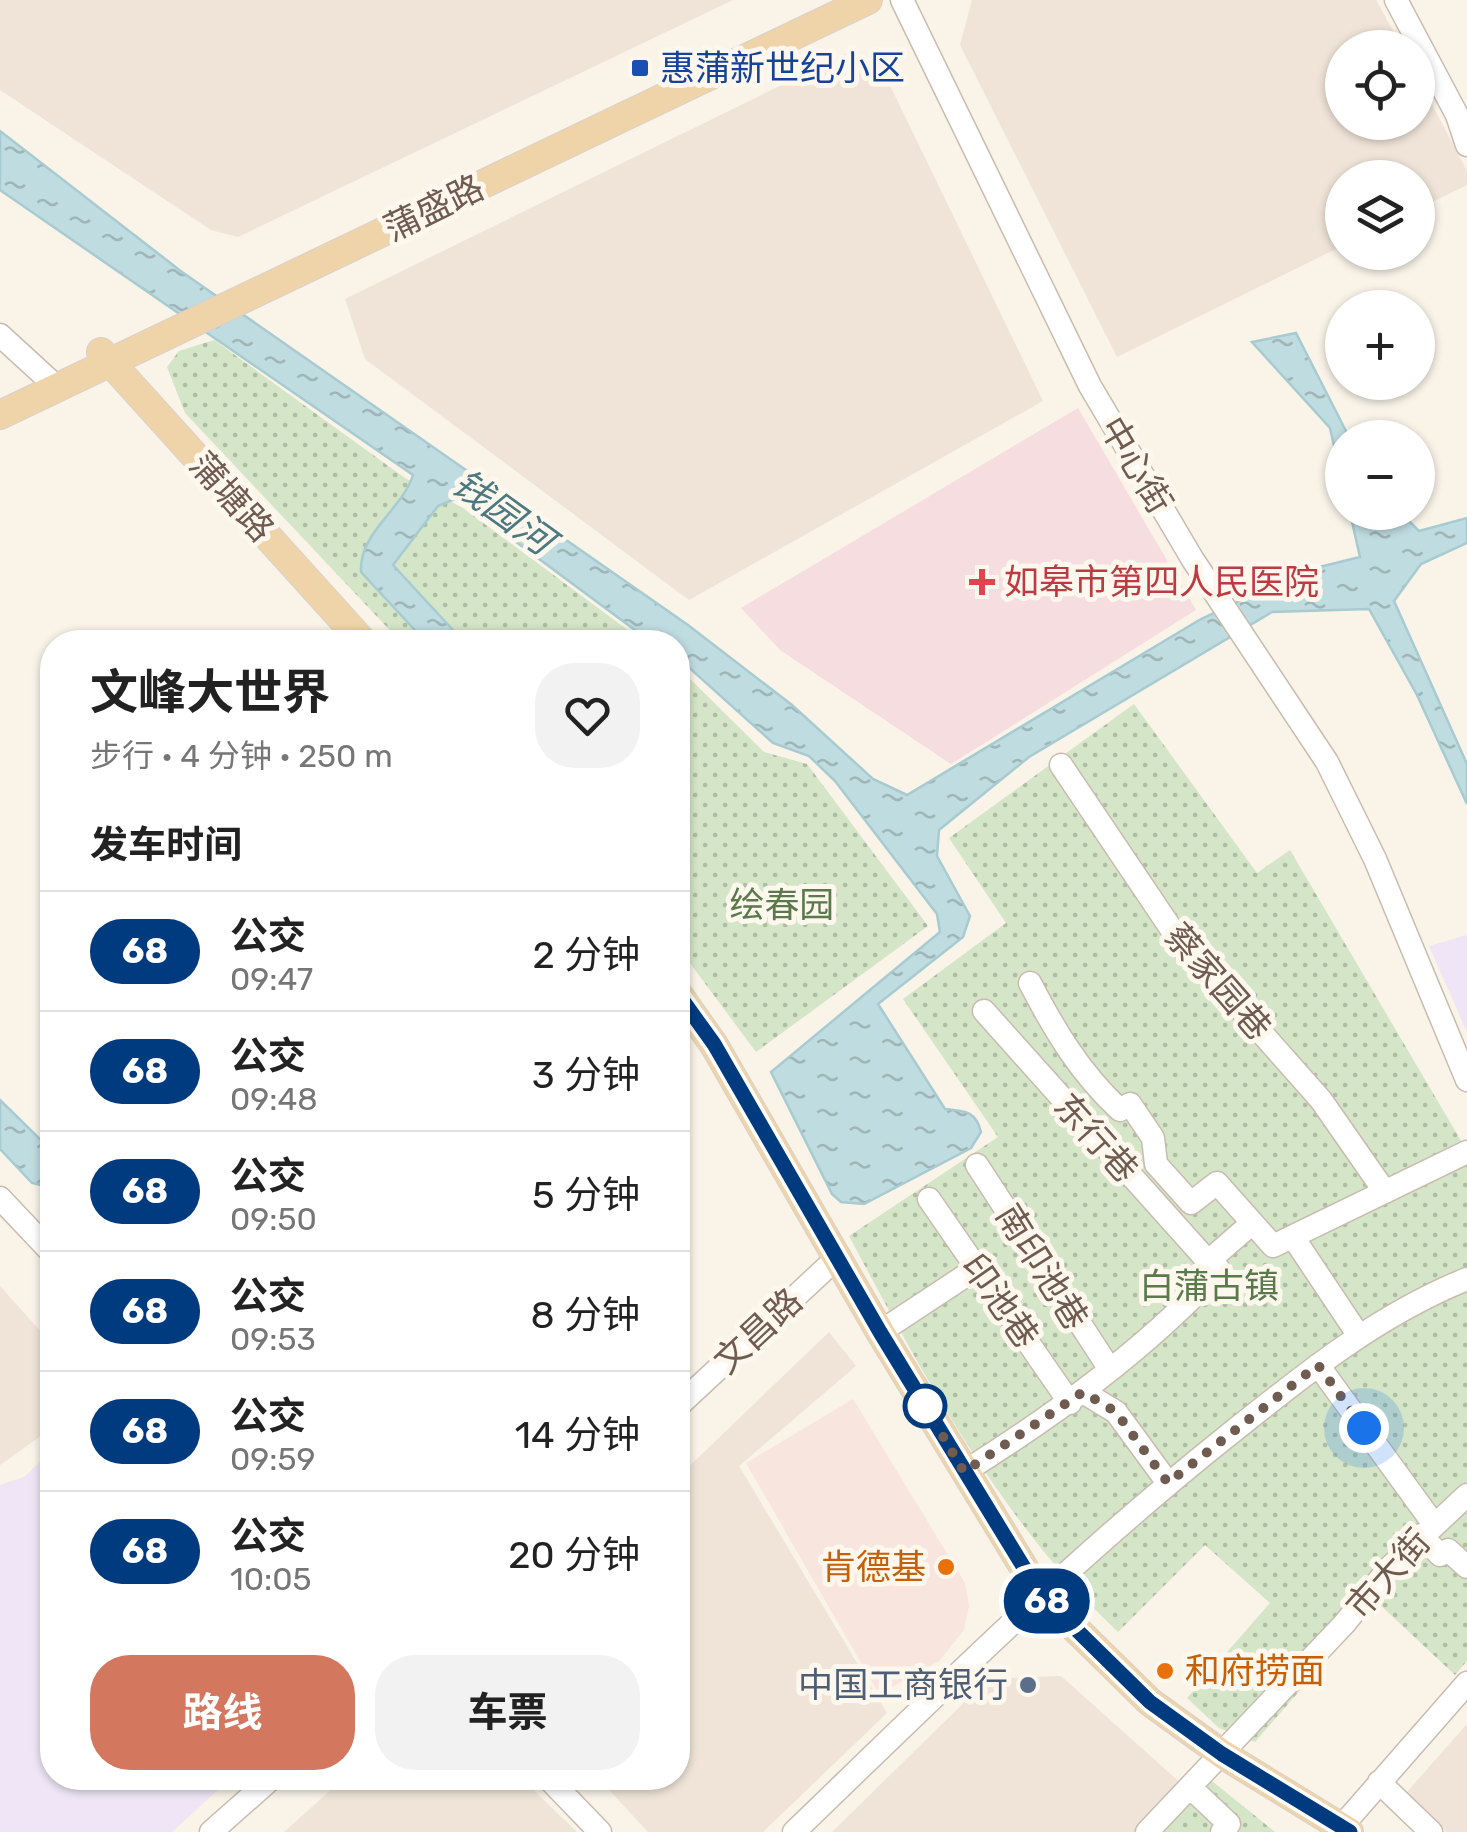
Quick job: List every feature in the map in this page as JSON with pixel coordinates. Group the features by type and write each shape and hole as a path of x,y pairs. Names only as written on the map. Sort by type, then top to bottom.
{"main road":[{"name":"蒲盛路","path":"0,402 155,334 832,0"},
{"name":"蒲盛路","path":"266,280 868,0"},
{"name":"蒲盛路","path":"0,416 105,357"},
{"name":"蒲塘路","path":"105,357 353,630"},
{"path":"690,1011 714,1044 840,1256 880,1332 1040,1594 1150,1702 1222,1754 1346,1829"}],"street":[{"name":"中心街","path":"902,0 1090,386 1220,600 1327,762 1375,859 1467,1080"},
{"path":"1396,0 1457,116 1467,145"},
{"path":"1411,0 1455,84 1457,116"},
{"path":"0,334 48,378"},
{"name":"蔡家园巷","path":"1061,765 1176,936 1321,1100 1386,1192"},
{"path":"1030,983 1057,1034 1091,1083 1120,1110 1130,1104 1153,1138 1156,1164 1191,1203 1217,1183 1273,1246 1467,1152"},
{"name":"东行巷","path":"984,1012 1205,1258 1212,1258"},
{"name":"南印池巷","path":"977,1165 1109,1368"},
{"path":"0,1198 40,1240"},
{"name":"印池巷","path":"929,1199 1076,1398 1116,1412 1168,1483"},
{"path":"964,1472 1076,1398 1172,1320 1219,1270 1212,1258 1250,1224"},
{"path":"1292,1237 1358,1336"},
{"name":"文昌路","path":"690,1395 840,1256"},
{"path":"880,1332 977,1268"},
{"path":"794,1832 1040,1594 1168,1483 1358,1336 1467,1279"},
{"path":"1318,1365 1427,1529 1440,1555 1448,1550 1467,1567"},
{"name":"市大街","path":"1147,1832 1427,1529 1467,1495"},
{"path":"1346,1829 1379,1782 1467,1683"},
{"path":"1379,1782 1431,1832"},
{"path":"1191,1788 1226,1828"},
{"path":"211,1832 258,1790"},
{"path":"560,1790 600,1832"}],"shaded area":[{"path":"0,0 733,0 238,237 211,230 0,90"},
{"path":"972,0 1376,0 1393,30 1325,30 1325,140 1435,140 1435,110 1467,171 1467,185 1435,201 1435,160 1325,160 1325,254 1117,357 960,45"},
{"path":"851,51 882,69 1043,401 689,600 365,359 345,299"},
{"name":"如皋市第四人民医院","path":"1078,408 1196,610 951,764 780,650 741,608"},
{"path":"1467,935 1467,1032 1429,946"},
{"path":"0,1286 40,1331 40,1437 0,1465"},
{"path":"829,1332 856,1366 739,1466 887,1713 763,1832 648,1832 609,1790 690,1790 690,1465"},
{"path":"853,1399 965,1583 969,1606 964,1630 939,1661 879,1694 746,1463"},
{"path":"40,1462 40,1790 218,1790 172,1832 0,1832 0,1485 24,1477"},
{"path":"1061,1676 1184,1786 1138,1832 832,1832 988,1679"},
{"path":"1467,1724 1467,1832 1446,1832 1406,1793"},
{"path":"331,1790 533,1790 577,1832 284,1832"}],"green space":[{"path":"214,340 405,478 463,508 628,630 390,630 185,413 167,367 179,351"},
{"name":"绘春园","path":"690,679 764,752 807,764 928,926 756,1052 690,963"},
{"name":"白蒲古镇","path":"1134,704 1257,873 1290,850 1467,1151 1467,1661 1455,1675 1377,1602 1255,1742 1219,1728 1187,1698 1270,1603 1205,1545 1118,1632 1038,1544 968,1446 849,1236 998,1137 903,999 1006,923 949,838"},
{"path":"1207,1777 1275,1832 1153,1832"}],"water":[{"name":"钱园河","path":"0,131 182,272 688,625 792,705 873,779 907,795 1201,619 1303,571 1360,557 1354,530 1435,530 1435,527 1467,518 1467,543 1421,564 1394,601 1467,764 1467,804 1417,695 1369,609 1272,612 1029,757 939,830 937,856 970,916 963,937 878,1004 945,1109 969,1113 981,1132 971,1148 864,1204 841,1202 832,1194 771,1072 940,932 937,914 835,781 809,756 773,743 690,668 690,630 635,630 457,498 438,506 393,565 453,630 415,630 361,572 367,545 413,475 0,190"},
{"path":"1296,333 1325,390 1325,400 1330,400 1340,420 1325,422 1252,342"},
{"path":"0,1100 40,1139 40,1185 32,1183 0,1149"}],"bus line":[{"name":"68","path":"690,1011 714,1044 840,1256 880,1332 1040,1594 1150,1702 1222,1754 1350,1832"}],"place":[{"name":"惠蒲新世纪小区","path":"640,68"},
{"name":"如皋市第四人民医院","path":"982,582"},
{"name":"肯德基","path":"946,1567"},
{"name":"和府捞面","path":"1165,1671"},
{"name":"中国工商银行","path":"1028,1685"}],"route":[{"path":"925,1406 964,1472 1083,1392 1116,1412 1168,1483 1318,1365 1364,1428"}]}
